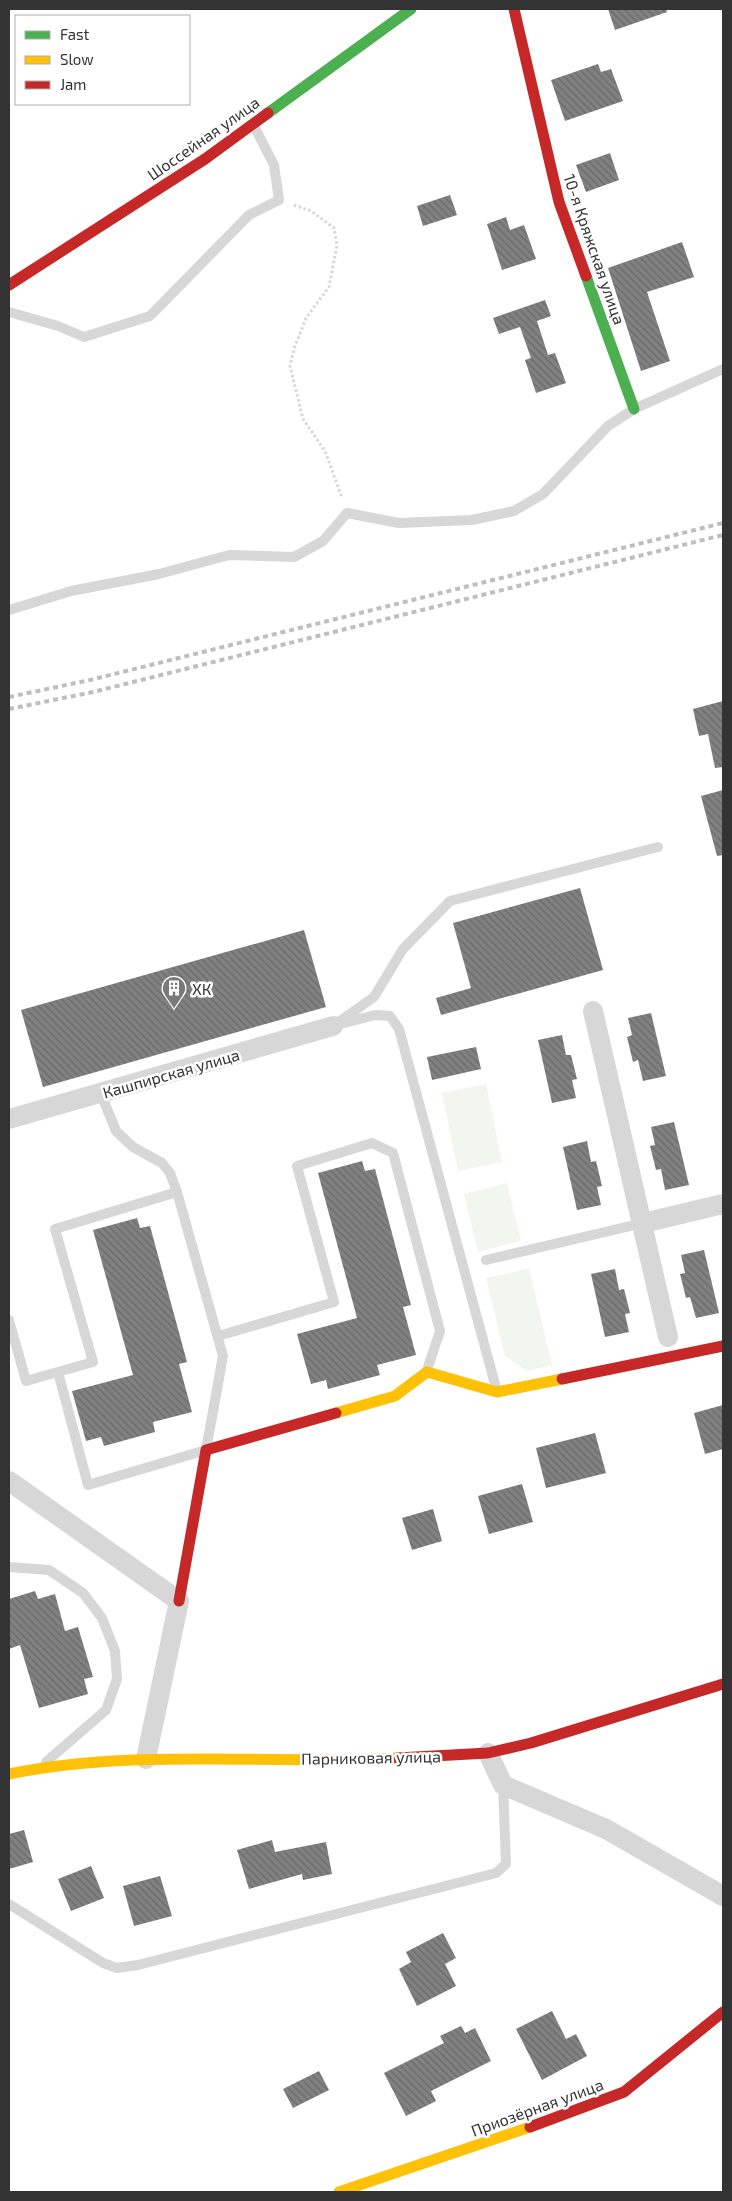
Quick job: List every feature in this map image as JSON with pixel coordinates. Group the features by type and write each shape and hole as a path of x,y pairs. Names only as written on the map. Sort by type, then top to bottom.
{"street":[{"name":"Шоссейная улица","path":"9,285 205,159 411,9"},
{"name":"10-я Кряжская улица","path":"514,9 559,202 634,409"},
{"path":"593,1011 668,1337"},
{"name":"Кашпирская улица","path":"9,1119 333,1026"},
{"path":"643,1224 723,1204"},
{"path":"146,1759 179,1601 206,1450 395,1396 427,1372 497,1392 723,1346"},
{"path":"9,1481 179,1601"},
{"name":"Парниковая улица","path":"9,1774 39,1768 146,1759 380,1759 488,1753 531,1743 723,1684"},
{"path":"488,1753 503,1785 606,1829 723,1896"},
{"name":"Приозёрная улица","path":"339,2192 497,2139 624,2092 723,2012"}],"lane":[{"path":"9,312 58,326 84,337 150,316 249,215 279,200 274,165 253,124"},
{"path":"9,610 71,591 159,574 229,555 294,557 323,541 347,513 399,524 472,520 514,512 543,494 590,442 608,426 634,409 723,370"},
{"path":"333,1026 374,997 404,949 450,901 658,847"},
{"path":"333,1026 375,1015 390,1016 399,1029 497,1392"},
{"path":"58,1372 88,1485 206,1450 224,1356 177,1192 170,1173 162,1163 133,1147 116,1131 101,1094"},
{"path":"218,1336 334,1302 297,1166 372,1143 393,1153 440,1332 427,1372"},
{"path":"9,1320 26,1381 93,1362 55,1229 177,1192"},
{"path":"486,1260 643,1224"},
{"path":"9,1567 48,1570 83,1593 102,1618 115,1651 117,1679 106,1710 39,1768"},
{"path":"9,1904 103,1963 117,1968 138,1965 496,1873 506,1864 503,1785"}],"path":[{"path":"279,200 311,211 334,228 337,246 329,287 306,318 294,349 290,366 303,419 325,451 347,513"}],"shaded area":[{"path":"486,1084 502,1162 458,1171 442,1093"},
{"path":"507,1183 521,1241 478,1252 464,1194"},
{"path":"529,1268 552,1365 527,1371 505,1356 486,1278"}],"building":[{"path":"608,9 666,9 667,12 615,30"},
{"path":"598,64 601,72 611,69 623,101 565,121 551,80"},
{"path":"610,153 619,180 586,192 576,165"},
{"path":"450,195 457,215 423,226 417,206"},
{"path":"506,217 510,230 524,225 536,259 502,270 487,224"},
{"path":"682,242 694,277 647,292 670,361 641,371 608,268"},
{"path":"545,300 551,316 537,321 548,355 555,353 566,383 536,393 525,360 531,358 520,327 499,334 493,318"},
{"path":"723,701 723,767 715,768 708,734 699,736 693,709"},
{"path":"723,790 723,855 717,856 701,796"},
{"path":"580,888 603,970 441,1015 436,998 471,988 453,923"},
{"name":"ХК","path":"304,930 326,1007 43,1087 21,1010"},
{"path":"651,1013 666,1076 643,1081 638,1060 633,1062 627,1037 632,1035 628,1018"},
{"path":"562,1035 566,1055 571,1055 577,1079 572,1080 576,1098 552,1103 538,1040"},
{"path":"476,1047 481,1069 432,1080 427,1057"},
{"path":"674,1122 689,1185 665,1190 661,1169 656,1170 650,1146 655,1145 651,1127"},
{"path":"587,1141 591,1162 596,1161 602,1186 597,1187 601,1205 577,1210 563,1147"},
{"path":"362,1161 365,1171 375,1169 411,1305 403,1307 416,1355 377,1365 380,1375 328,1389 326,1380 311,1384 297,1334 357,1318 318,1173"},
{"path":"137,1218 140,1228 150,1226 187,1362 179,1364 192,1412 153,1422 155,1432 104,1446 101,1437 86,1441 72,1391 133,1375 93,1230"},
{"path":"704,1250 719,1313 696,1318 690,1297 686,1298 680,1274 685,1273 681,1255"},
{"path":"615,1269 619,1290 624,1289 630,1313 625,1314 629,1332 605,1337 591,1274"},
{"path":"723,1405 723,1449 705,1454 694,1413"},
{"path":"595,1433 606,1473 546,1488 536,1448"},
{"path":"522,1484 533,1522 489,1534 478,1496"},
{"path":"433,1509 442,1541 412,1550 402,1518"},
{"path":"35,1591 38,1599 55,1594 65,1631 78,1627 93,1677 84,1679 88,1694 39,1708 20,1645 9,1649 9,1599"},
{"path":"24,1830 33,1862 9,1869 9,1834"},
{"path":"272,1840 275,1852 326,1842 332,1874 303,1880 302,1874 249,1889 237,1850"},
{"path":"91,1866 104,1898 71,1911 58,1879"},
{"path":"160,1876 172,1916 134,1926 123,1886"},
{"path":"443,1933 456,1958 445,1964 456,1986 417,2006 399,1969 411,1962 406,1952"},
{"path":"552,2011 566,2039 576,2034 587,2056 542,2080 516,2029"},
{"path":"461,2026 465,2033 475,2028 491,2061 431,2091 436,2101 406,2116 384,2073 444,2043 440,2036"},
{"path":"319,2071 329,2090 293,2108 283,2089"}],"railway":[{"path":"9,697 90,680 723,523"},
{"path":"9,709 93,692 723,535"}],"traffic: fast":[{"path":"268,113 411,9"},
{"path":"586,276 634,409"}],"traffic: slow":[{"path":"336,1413 395,1396 427,1372 497,1392 562,1379"},
{"path":"9,1774 57,1766 154,1759 349,1760 397,1758"},
{"path":"339,2192 530,2127"}],"traffic: jam":[{"path":"514,9 559,202 586,276"},
{"path":"9,285 205,159 268,113"},
{"path":"562,1379 723,1346"},
{"path":"179,1601 206,1450 336,1413"},
{"path":"397,1758 488,1753 531,1743 723,1684"},
{"path":"530,2127 624,2092 723,2012"}],"place":[{"name":"ХК","path":"174,1009"}]}
